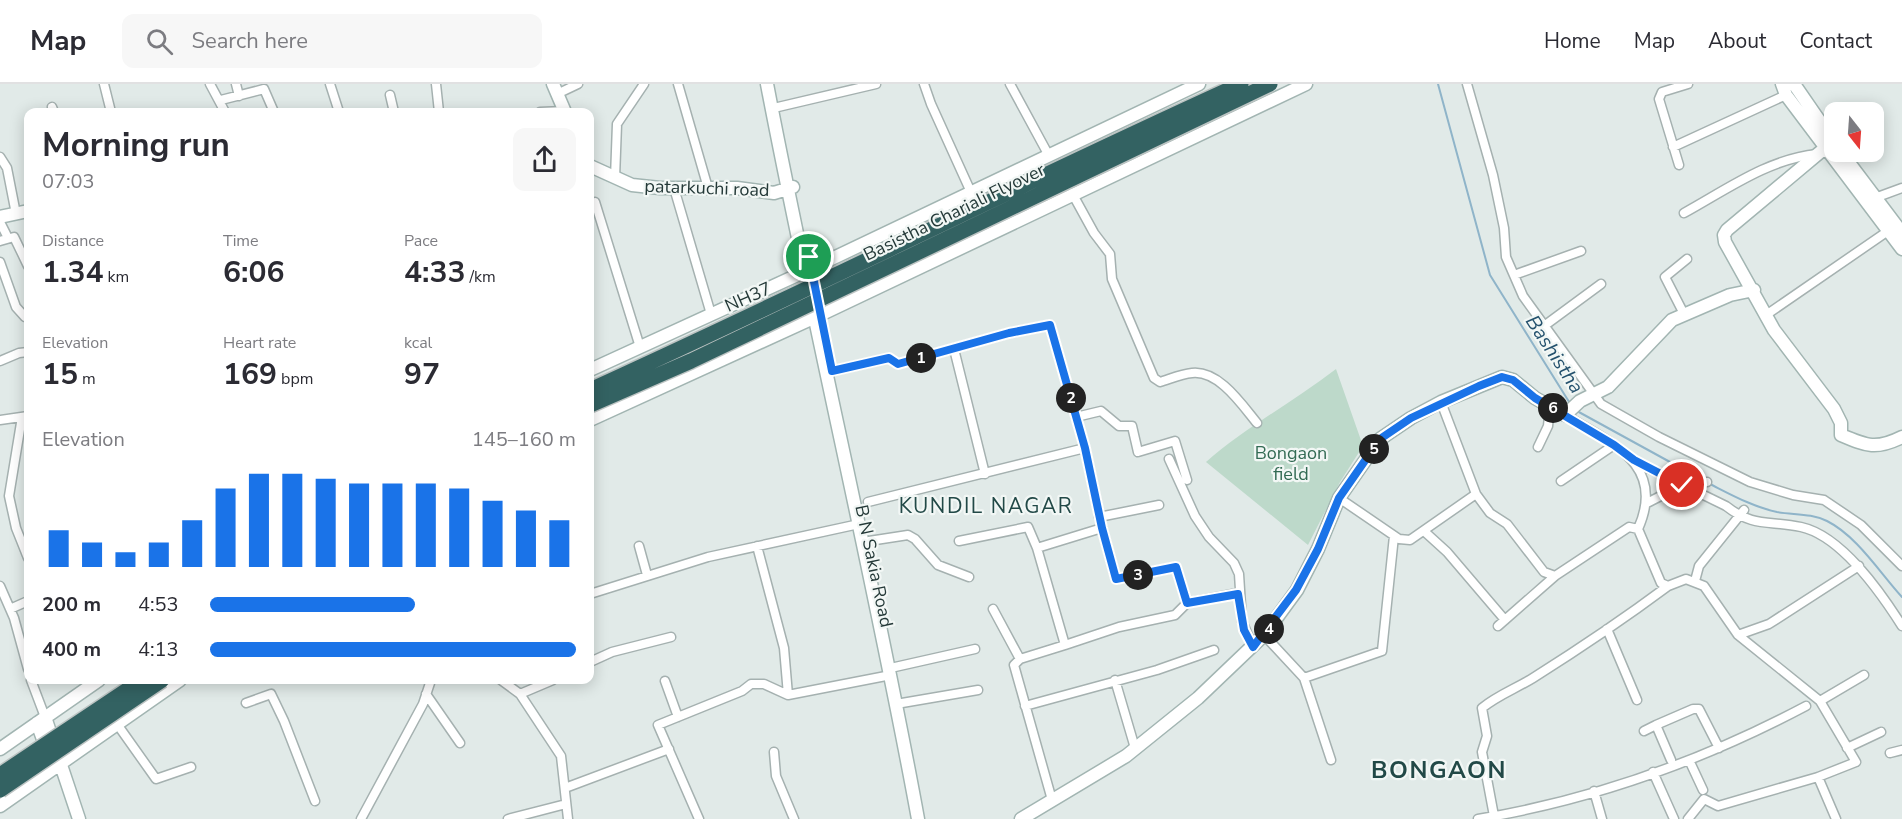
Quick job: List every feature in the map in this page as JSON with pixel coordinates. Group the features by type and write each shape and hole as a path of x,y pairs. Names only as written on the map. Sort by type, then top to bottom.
{"highway":[{"name":"Basistha Chariali Flyover","path":"594,388 739,323 1055,168 1241,84"},
{"name":"Basistha Chariali Flyover","path":"594,403 700,356 1270,84"},
{"path":"0,775 136,684"},
{"path":"0,790 156,684"}],"street":[{"path":"104,84 110,108"},
{"path":"210,84 224,108"},
{"path":"236,84 238,96"},
{"path":"330,84 338,108"},
{"path":"436,84 439,108"},
{"path":"562,108 555,89 578,84"},
{"path":"615,178 617,124 644,84"},
{"path":"678,84 708,188"},
{"path":"767,84 818,315"},
{"path":"773,84 790,188"},
{"path":"778,107 876,84"},
{"path":"924,84 970,190"},
{"path":"1010,84 1048,154"},
{"name":"NH37","path":"594,368 808,270 970,190 1199,84"},
{"path":"594,418 1306,84"},
{"path":"1467,84 1493,175 1504,228 1506,257 1523,296 1595,392 1601,404 1659,437 1750,482 1793,495 1824,500 1861,525 1902,566"},
{"path":"1679,165 1659,94 1688,84"},
{"path":"1794,84 1824,144"},
{"path":"221,100 264,89 272,108"},
{"path":"1673,147 1784,90 1824,145"},
{"path":"390,95 393,108"},
{"path":"1684,213 1771,165 1824,149"},
{"path":"1824,150 1727,230 1724,235 1725,242 1766,315 1834,409 1841,423 1841,435 1865,445 1883,446 1902,436"},
{"path":"0,157 7,168 16,214"},
{"path":"1838,162 1902,233"},
{"path":"1847,162 1888,231 1902,249"},
{"name":"patarkuchi road","path":"594,168 632,185 737,188 774,193 790,188"},
{"path":"674,188 711,314"},
{"path":"1870,200 1902,188"},
{"path":"1072,193 1094,234 1110,254 1112,279 1154,378 1160,382 1194,372 1216,379 1238,399 1257,423"},
{"path":"595,202 640,347"},
{"path":"0,217 24,212"},
{"path":"0,222 4,240 15,237 24,257"},
{"path":"1766,315 1888,231"},
{"path":"1514,275 1581,251"},
{"path":"1684,314 1665,277 1687,259"},
{"path":"0,262 16,307 24,316"},
{"path":"1544,326 1601,284"},
{"path":"1567,412 1580,400 1608,387 1672,320 1730,295 1754,290"},
{"name":"B N Sakia Road","path":"818,315 869,541 918,819"},
{"name":"B N Sakia Road","path":"818,315 859,524 902,703 922,819"},
{"path":"832,371 889,358 898,364 1050,325 1085,448 1102,528 1116,579 1176,567 1187,603"},
{"path":"954,349 985,474"},
{"path":"0,361 24,352"},
{"path":"1022,819 1135,748 1198,698 1253,647 1296,590 1318,549 1339,498 1380,439 1411,418 1441,402 1502,377 1513,380 1550,406 1567,412 1634,460 1682,485 1766,525 1803,527 1823,537 1859,566 1902,626"},
{"path":"1441,402 1476,494 1490,513 1507,524 1544,572 1555,576"},
{"path":"1538,447 1548,426 1550,406"},
{"path":"1076,417 1101,411 1119,426 1132,426 1138,452 1175,441 1187,480"},
{"path":"0,420 24,417"},
{"path":"24,422 9,496 15,528 24,549"},
{"path":"1561,481 1614,445"},
{"path":"868,502 1085,448"},
{"path":"1169,459 1195,516 1209,537 1234,563 1239,574 1238,594 1244,630 1253,647"},
{"path":"1634,460 1647,488 1647,503 1638,529 1661,584 1668,586"},
{"path":"1647,503 1682,485 1707,482"},
{"path":"1339,498 1394,536 1410,540 1425,532 1476,494"},
{"path":"1100,517 1159,505"},
{"path":"1695,581 1699,566 1741,513"},
{"path":"594,593 647,575 757,546 859,524"},
{"path":"959,541 1028,527 1037,548 1065,645"},
{"path":"1498,626 1555,576 1629,527 1638,529"},
{"path":"1037,548 1102,528"},
{"path":"1425,532 1447,552 1505,620"},
{"path":"869,541 908,535 915,539 938,565 969,577"},
{"path":"1304,678 1382,651 1394,536"},
{"path":"639,546 647,575"},
{"path":"757,546 784,648 788,695"},
{"path":"1738,636 1769,624 1859,566"},
{"path":"1494,816 1482,752 1487,736 1482,708 1498,694 1509,693 1668,586 1686,579 1704,586 1738,636 1820,701 1856,762 1818,777 1718,806 1704,799 1688,819"},
{"path":"0,586 10,609 24,656"},
{"path":"1053,800 1014,665 1020,658 1119,627 1175,615 1187,603 1238,594"},
{"path":"10,609 24,603"},
{"path":"993,609 1020,658"},
{"path":"1607,629 1637,700"},
{"path":"1264,635 1304,678 1331,760"},
{"path":"594,660 612,652 671,637"},
{"path":"699,819 658,725 742,691 751,684 764,684 778,693 788,695 975,649"},
{"path":"1025,706 1156,670 1214,650"},
{"path":"1820,701 1863,675"},
{"path":"1115,680 1135,748"},
{"path":"665,681 678,717"},
{"path":"33,684 41,720 79,819"},
{"path":"0,749 93,684"},
{"path":"0,806 174,684"},
{"path":"363,817 430,684"},
{"path":"506,684 520,694 561,756 568,819"},
{"path":"520,694 544,684"},
{"path":"902,703 978,690"},
{"path":"246,703 271,694 315,801"},
{"path":"426,694 460,743"},
{"path":"1478,819 1649,774 1746,737 1806,706"},
{"path":"1644,731 1693,709 1699,709 1719,748"},
{"path":"117,724 156,779 191,766"},
{"path":"1656,725 1671,760"},
{"path":"1847,748 1881,732"},
{"path":"565,788 669,749"},
{"path":"1890,753 1902,750"},
{"path":"774,752 776,776 794,819"},
{"path":"1689,760 1703,790"},
{"path":"58,767 71,819"},
{"path":"1649,774 1674,819"},
{"path":"1818,777 1836,819"},
{"path":"1594,790 1602,819"},
{"path":"508,819 566,804"}],"green space":[{"name":"Bongaon field","path":"1336,369 1363,446 1340,482 1308,545 1206,462 1237,437"}],"waterway":[{"name":"Bashistha","path":"1438,84 1490,275 1571,405"},
{"name":"Bashistha","path":"1577,411 1701,479"},
{"name":"Bashistha","path":"1708,483 1768,510 1809,515 1827,521 1858,545 1902,597"}],"district":[{"name":"KUNDIL NAGAR","path":"986,506"},
{"name":"BONGAON","path":"1439,770"}],"route":[{"path":"809,257 832,371 889,358 898,364 1009,333 1050,325 1085,448 1102,528 1116,579 1176,567 1187,603 1238,594 1244,630 1253,647 1296,590 1318,549 1339,498 1380,439 1411,418 1441,402 1502,377 1513,380 1535,398 1614,445 1634,460 1682,485"}]}
